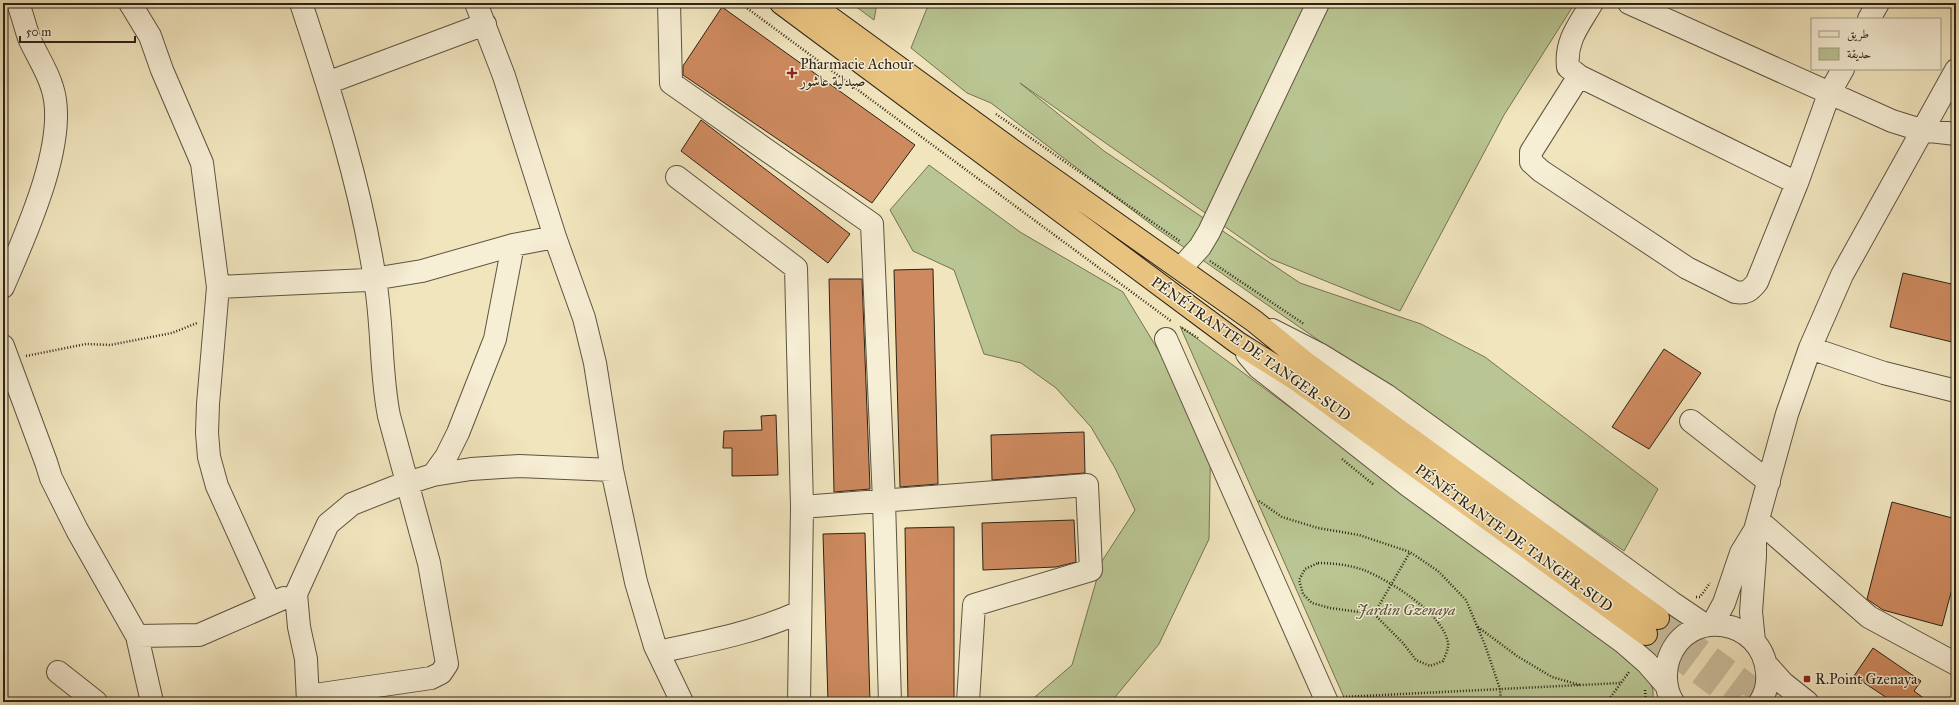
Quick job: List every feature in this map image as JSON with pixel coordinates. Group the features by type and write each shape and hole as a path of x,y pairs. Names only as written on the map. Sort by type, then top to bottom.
{"highway":[{"name":"PÉNÉTRANTE DE TANGER-SUD","path":"781,3 870,57"},
{"name":"PÉNÉTRANTE DE TANGER-SUD","path":"810,3 870,57 944,112 1238,343 1297,380 1652,626 1313,368 1254,320 1016,153 944,112"}],"street":[{"path":"3,287 40,201 54,137 56,110 53,88 29,38 18,3"},
{"path":"130,3 150,36 162,70 202,162 218,287 208,411 207,433 209,457 217,486 270,603"},
{"path":"301,3 327,83 359,196 375,279 381,320 385,397 406,484 428,563 447,657 445,669 431,678 308,699 306,659 296,594 328,524 352,504 406,484 433,475 471,469 519,466 612,470"},
{"path":"476,3 504,76 555,237 584,318 595,363 612,470 636,582 658,652 682,702"},
{"path":"668,3 671,83 872,224 884,501 890,702"},
{"path":"1181,268 1196,252 1209,232 1318,3"},
{"path":"1592,3 1570,40 1567,53 1568,67 1580,76 1797,183"},
{"path":"1870,18 1878,3"},
{"path":"1633,4 1892,122 1921,130 1956,134"},
{"path":"327,83 485,24"},
{"path":"1580,76 1531,152 1532,162 1541,171 1687,268 1735,292 1744,293 1750,290 1757,282 1797,183 1829,94 1842,70"},
{"path":"1709,625 1724,603 1741,553 1756,525 1787,414 1810,348 1842,275 1921,130 1956,70"},
{"path":"677,177 796,268 802,507 799,702"},
{"path":"218,287 375,279 422,271 513,245 555,237"},
{"path":"433,475 446,457 458,433 495,339 513,245"},
{"path":"1254,320 1321,355 1386,394 1671,602 1709,625"},
{"path":"1172,329 1334,700"},
{"path":"1238,343 1258,367 1370,457 1623,642 1647,662 1670,697"},
{"path":"1810,348 1878,371 1956,391"},
{"path":"6,353 51,478 77,530 137,636 152,702"},
{"path":"1690,421 1769,482"},
{"path":"802,507 1087,485 1091,570 974,605 968,702"},
{"path":"1754,641 1751,612 1756,525"},
{"path":"1756,525 1869,617 1956,664"},
{"path":"137,636 200,635 270,603 296,594"},
{"path":"658,652 744,634 768,626 800,612"},
{"path":"1670,697 1666,674 1671,651 1678,640 1688,632 1709,625 1722,625 1734,628 1754,641 1762,652 1766,664 1768,681 1764,697 1760,702"},
{"path":"1766,664 1783,683 1807,702"},
{"path":"58,672 96,702"}],"path":[{"path":"740,3 1172,329 1199,339"},
{"path":"996,113 1196,252 1308,326"},
{"path":"6,353 86,344 110,345 172,333 191,324 215,319"},
{"path":"1340,457 1379,488"},
{"path":"1253,498 1282,516 1318,528 1359,534 1410,552 1438,571 1466,600 1485,644 1500,689 1501,702"},
{"path":"1374,614 1410,552"},
{"path":"1318,563 1337,563 1364,570 1391,585 1419,602 1442,627 1449,644 1444,661 1430,666 1416,660 1403,643 1374,614 1330,608 1312,603 1303,594 1299,580 1305,569 1318,563"},
{"path":"1689,597 1700,597 1711,582"},
{"path":"1477,626 1517,656 1552,677 1583,685"},
{"path":"1623,667 1634,675"},
{"path":"1607,702 1629,672"},
{"path":"1334,700 1620,683"},
{"path":"1642,685 1646,702"}],"green space":[{"path":"851,3 877,3 874,20"},
{"path":"929,3 1575,3 1504,115 1400,311 1271,259 1020,83 1104,151 1300,283 1421,324 1485,357 1658,489 1624,551 1156,228 991,103 967,93 911,48"},
{"path":"929,165 1020,232 1123,292 1163,358 1211,421 1209,539 1159,644 1111,702 1029,702 1072,665 1102,561 1135,510 1115,468 1091,427 1056,388 1021,363 984,354 954,270 913,251 890,210"},
{"name":"Jardin Gzenaya","path":"1180,326 1645,670 1653,690 1653,702 1346,702"}],"building":[{"path":"722,7 915,145 872,203 683,75 683,66"},
{"path":"701,120 850,234 828,263 681,151"},
{"path":"933,269 938,484 900,487 894,270"},
{"path":"1903,273 1956,285 1956,343 1890,327"},
{"path":"829,279 862,279 870,489 834,492"},
{"path":"1664,349 1701,373 1649,449 1612,427"},
{"path":"776,415 778,475 732,476 732,448 723,448 724,431 762,430 761,416"},
{"path":"1084,432 1085,473 992,480 991,435"},
{"path":"1892,502 1956,519 1956,574 1942,626 1883,610 1867,599"},
{"path":"1074,520 1076,562 1056,567 983,570 982,523"},
{"path":"954,527 954,702 908,702 905,528"},
{"path":"865,533 870,702 828,702 823,534"},
{"path":"1873,648 1921,681 1914,691 1929,702 1893,702 1854,676"}],"tunnel":[{"path":"1658,618 1772,702"},
{"path":"1646,634 1737,702"}],"place":[{"name":"Pharmacie Achour صيدلية عاشور","path":"792,73"},
{"name":"R.Point Gzenaya","path":"1807,679"}]}
